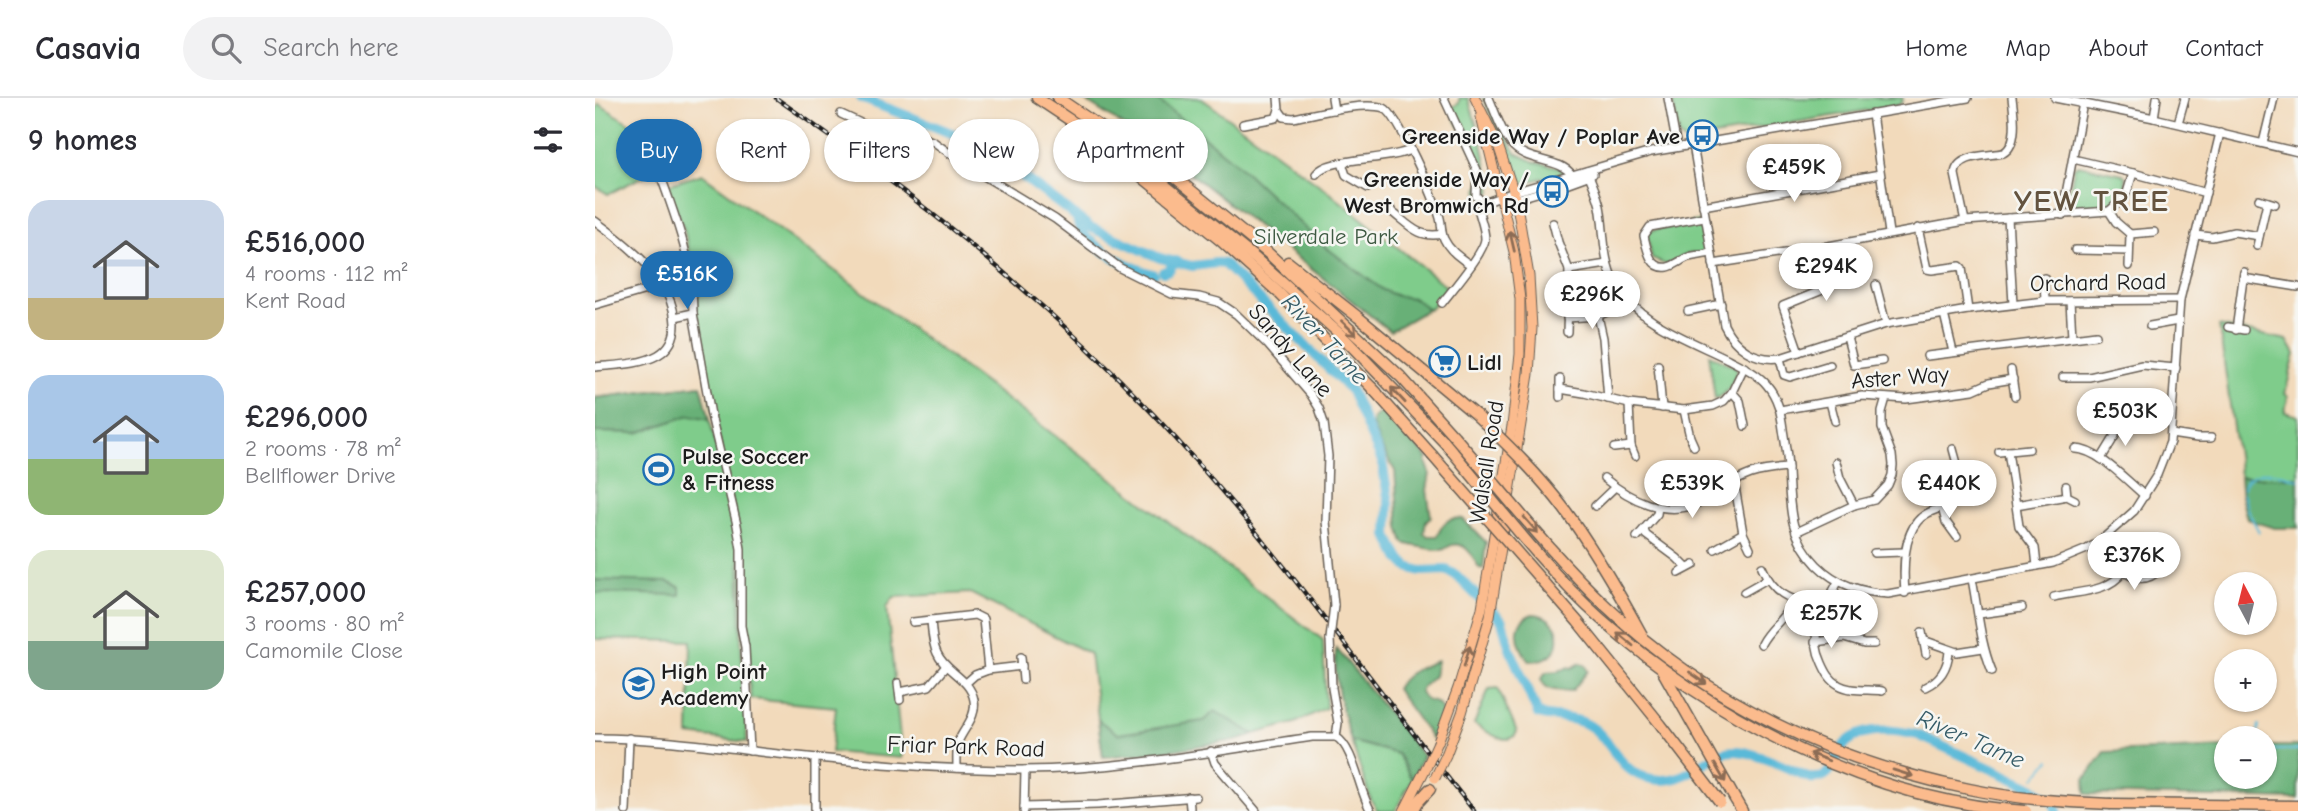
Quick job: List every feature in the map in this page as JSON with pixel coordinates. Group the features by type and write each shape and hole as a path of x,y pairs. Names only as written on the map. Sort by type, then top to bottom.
{"highway":[{"path":"1037,98 1069,119"},
{"path":"1058,98 1177,179 1268,253 1401,377 1560,578 1599,617 1640,652 1702,696 1806,752 1881,781 1944,799 2026,811"},
{"path":"1067,98 1181,175 1476,415 1524,460 1565,509 1585,539 1742,811"},
{"path":"1149,182 1259,275 1377,393"},
{"path":"1160,182 1280,279 1342,336 1450,440 1605,605 1665,655 1757,716 1835,750 1922,778 1970,789 2019,797 2111,804 2298,806"},
{"path":"1280,279 1578,622 1661,724 1723,807"},
{"path":"1413,811 1433,783"}],"main road":[{"name":"Walsall Road","path":"1419,811 1446,755 1462,713 1490,616 1529,368 1532,328 1529,276 1515,196 1498,145 1476,100"},
{"name":"Walsall Road","path":"1404,811 1438,742 1453,704 1482,608 1521,333 1514,252 1476,100"},
{"path":"1515,367 1529,368"}],"street":[{"path":"1243,124 1254,126 1276,118 1279,110 1278,98"},
{"path":"1332,98 1334,110"},
{"path":"1444,98 1473,159 1477,170 1476,196 1484,203"},
{"path":"1489,98 1505,135 1515,148 1529,156 1567,168 1572,175"},
{"path":"1668,98 1677,147"},
{"path":"1907,98 1908,107"},
{"path":"1484,203 1502,200 1588,173 1625,158 1968,98"},
{"path":"1965,221 1957,186 1956,167 1962,161 2009,150 2012,143 2012,98"},
{"path":"2055,98 2178,123 2298,152"},
{"path":"2154,118 2157,98"},
{"path":"2178,123 2185,98"},
{"path":"2263,143 2274,98"},
{"path":"2062,215 2083,103"},
{"path":"1279,110 1284,117 1293,118 1354,107 1380,107 1388,110 1433,200 1445,242 1455,254 1471,265"},
{"name":"Sandy Lane","path":"841,114 880,132 888,124 934,142 1055,219 1120,268 1172,294 1218,302 1250,326 1310,394 1322,414 1328,456 1326,521 1334,605 1330,639 1332,688 1338,723 1336,737 1346,748 1371,811"},
{"path":"1872,114 1889,233"},
{"name":"Orchard Road","path":"1780,358 1885,324 1968,310 2045,301 2181,300 2220,133"},
{"path":"1693,145 1724,325 1729,335 1738,346 1766,360 1780,358 1784,375 1790,377 1830,365"},
{"path":"1316,170 1410,150"},
{"path":"2073,159 2206,193"},
{"path":"1342,163 1346,175 1359,179 1368,188"},
{"path":"1515,196 1572,175 1588,173"},
{"path":"1588,173 1599,204 1607,264 1623,296 1645,317 1744,367 1767,384 1780,410 1788,468 1789,506 1795,532 1808,555 1838,582 1867,593 1905,593 2066,558 2099,542 2134,511 2165,457 2171,434 2181,300"},
{"path":"1713,264 1965,221 2109,211 2126,196 2133,173"},
{"path":"1703,206 1880,174"},
{"path":"663,182 682,233 711,415 741,549 741,626 745,647 750,751"},
{"path":"2257,246 2271,203 2259,199"},
{"path":"1442,303 1484,243 1479,212 1484,203"},
{"path":"1393,207 1423,235 1442,233"},
{"path":"2109,211 2116,222 2130,234 2154,232"},
{"path":"1704,217 1650,227 1644,236 1651,261 1660,267 1711,253"},
{"path":"2008,218 2013,304"},
{"path":"595,221 629,247 660,283 669,297 675,317 671,343 661,354 638,362 595,367"},
{"path":"1553,223 1554,243 1569,270 1567,332"},
{"path":"1919,228 1927,269 1962,268 1968,310"},
{"path":"2196,235 2212,237 2234,232 2259,236"},
{"path":"2129,266 2130,234"},
{"path":"2085,240 2079,250 2129,251"},
{"path":"1799,352 1783,306 1820,291 1824,284 1817,248"},
{"path":"1569,270 1607,264"},
{"path":"2236,329 2244,275 2298,287"},
{"path":"2044,278 2045,301"},
{"path":"595,305 646,290 660,283"},
{"path":"1876,285 1885,324"},
{"path":"2070,300 2072,337"},
{"path":"1688,311 1721,304"},
{"path":"1567,318 1598,316 1609,311"},
{"path":"675,317 693,313"},
{"path":"1944,314 1953,352"},
{"path":"1598,316 1603,338 1608,399"},
{"path":"2150,326 2178,321"},
{"path":"1927,356 2096,335"},
{"path":"1847,337 1854,365 1882,361"},
{"path":"1658,365 1662,408"},
{"path":"2068,381 2142,365 2176,368"},
{"path":"1560,379 1560,393 1584,393 1629,404 1684,410 1713,406 1724,401 1732,392 1744,367"},
{"path":"1650,374 1660,374"},
{"name":"Aster Way","path":"1780,410 1862,396 1906,398 1973,390 2012,374 2015,396"},
{"path":"1732,392 1745,410 1745,426"},
{"path":"1795,532 1854,505 1874,500 1888,485 1893,465 1882,428 1882,412 1886,398"},
{"name":"Aster Way","path":"1830,402 1835,421"},
{"path":"1629,404 1631,446 1635,456"},
{"path":"1684,410 1686,439 1694,446"},
{"path":"2101,459 2116,436 2115,425"},
{"path":"2171,434 2211,438"},
{"path":"2084,449 2088,438"},
{"path":"2200,438 2200,447"},
{"path":"1889,447 1898,442"},
{"path":"1614,448 1631,446"},
{"path":"1905,593 1905,552 1917,521 1948,505 1959,492 1953,449"},
{"path":"1999,452 2029,449"},
{"path":"2075,449 2084,449 2101,459 2145,496"},
{"path":"2008,451 2019,526 2032,542 2037,566"},
{"path":"1836,462 1838,474 1854,505"},
{"path":"1697,465 1694,476 1709,496"},
{"path":"1604,478 1644,503 1682,509 1734,481 1765,471 1788,468"},
{"path":"1838,474 1850,471"},
{"path":"1734,481 1743,533 1750,548"},
{"path":"2066,486 2067,496"},
{"path":"1595,506 1615,487"},
{"path":"2015,505 2067,496 2075,500"},
{"path":"1637,537 1657,514 1658,507"},
{"path":"1942,508 1946,522 1956,535 1964,529"},
{"path":"1644,530 1646,535 1691,566 1679,573"},
{"path":"1715,549 1725,547 1743,533"},
{"path":"2099,542 2123,572 2135,578 2143,578 2160,569 2165,558 2174,551"},
{"path":"1874,552 1905,552"},
{"path":"1762,567 1767,579 1779,594 1823,610"},
{"path":"2054,597 2109,586 2118,580 2123,572"},
{"path":"1744,592 1767,579"},
{"path":"1972,579 1983,648 1993,671"},
{"path":"1838,582 1817,625 1815,642 1829,676 1839,685 1851,689 1882,691"},
{"path":"2062,584 2064,594"},
{"path":"1761,644 1766,634 1786,615 1792,599"},
{"path":"1979,614 2011,604 2022,608"},
{"path":"913,622 979,616 983,624 988,670"},
{"path":"931,620 937,653 946,666 966,682 974,696 975,709 958,743 957,768"},
{"path":"1758,629 1766,634"},
{"path":"1926,654 1922,636 1949,651 1972,652 1983,648"},
{"path":"1815,642 1844,638 1864,647 1874,643"},
{"path":"1925,687 1937,686 1949,651"},
{"path":"1021,657 1023,680"},
{"path":"899,692 929,686 946,666"},
{"path":"966,682 975,674 988,670 1022,666"},
{"path":"1871,689 1874,678"},
{"name":"Friar Park Road","path":"595,738 629,738 815,758 1025,770 1115,764 1312,737 1336,737"},
{"path":"626,811 629,738"},
{"path":"1211,751 1215,763 1256,811"},
{"path":"815,758 815,811"},
{"path":"1025,770 1024,809 1193,797 1190,808"}],"green space":[{"name":"Silverdale Park","path":"1081,98 1201,98 1325,189 1448,288 1432,307 1390,331 1201,182 1208,182 1208,119 1114,119"},
{"path":"1081,98 1155,98 1181,119 1114,119"},
{"path":"1459,98 1468,98 1481,139 1492,191 1486,198 1478,191 1481,180 1477,165 1479,163 1450,109 1459,103"},
{"path":"1483,98 1486,98 1516,153 1535,162 1563,168 1565,172 1524,183 1519,181"},
{"path":"1672,98 1903,98 1898,105 1684,141 1679,136"},
{"path":"599,104 623,119 616,119 616,182 632,182 608,194 595,186 595,110"},
{"path":"1208,140 1235,162 1324,246 1383,290 1397,296 1414,298 1428,309 1390,331 1201,182 1208,182"},
{"path":"2078,165 2123,174 2126,177 2125,189 2116,203 2091,209 2072,209 2068,205 2074,167"},
{"path":"702,174 1106,474 1323,640 1326,708 1295,723 1246,736 1103,757 1090,654 970,593 894,597 887,607 902,758 831,752 836,707 751,699 743,626 742,549 707,380 691,260 684,230 667,185 677,182 702,182"},
{"path":"1697,221 1703,228 1705,250 1702,253 1688,254 1667,265 1652,259 1647,235 1650,231"},
{"path":"2219,326 2287,340 2295,354 2285,394 2288,396 2285,412 2298,416 2298,477 2240,477"},
{"path":"1709,354 1736,367 1737,370 1729,388 1715,399"},
{"name":"Pulse Soccer & Fitness","path":"701,385 736,526 747,742 689,735 691,641 595,639 595,398"},
{"path":"701,385 710,419 690,415 638,433 595,432 595,398"},
{"path":"1386,411 1428,458 1426,461 1430,473 1427,490 1431,517 1426,521 1424,533 1437,536 1447,522 1463,519 1486,542 1483,569 1479,568 1469,551 1462,546 1452,545 1439,550 1404,543 1399,527 1395,471 1372,424 1373,418"},
{"path":"2240,477 2298,477 2298,528 2274,528 2247,519"},
{"path":"595,580 667,582 680,587 680,595 595,593"},
{"path":"1533,614 1552,622 1558,639 1551,655 1542,660 1529,661 1521,648 1518,628 1521,622"},
{"path":"1336,648 1423,756 1412,780 1398,754 1351,741 1337,683"},
{"path":"1437,661 1434,676 1420,692 1426,700 1437,703 1443,711 1432,739 1396,689 1408,675"},
{"path":"1581,663 1588,671 1572,691 1550,689 1541,679 1546,672 1572,668"},
{"path":"1498,688 1517,732 1509,739 1497,737 1474,724 1489,689"},
{"path":"1215,711 1254,734 1243,739 1160,752 1103,757 1098,720 1118,734 1203,721"},
{"path":"1351,741 1398,754 1412,780 1395,811 1378,811 1371,800"},
{"path":"2277,746 2298,746 2298,799 2086,794 2085,779 2105,752 2214,747 2214,789 2277,789"}],"waterway":[{"name":"River Tame","path":"861,98 972,141 1090,227 1160,258 1192,266 1224,264 1351,391 1382,461 1389,503 1388,536 1399,558 1408,567 1421,571 1446,570 1456,575 1502,621 1510,649 1538,714 1578,721 1590,726 1635,773 1659,780 1672,779 1694,770 1713,757 1734,751 1761,757 1810,778 1818,778 1829,771 1842,747 1854,737 1872,731 1891,731 1918,735 2031,787 2053,802 2057,811"},
{"name":"River Tame","path":"1077,218 1082,232 1097,246 1126,263 1153,274"},
{"name":"River Tame","path":"1163,272 1169,270 1175,261"},
{"path":"2243,489 2249,478 2260,473 2276,473 2298,479"},
{"path":"2243,493 2247,509 2259,532"},
{"path":"2277,750 2298,750"},
{"path":"2035,778 2050,760"}],"railway":[{"path":"776,98 926,208 1021,287 1112,371 1239,511 1474,811"}],"place":[{"name":"Greenside Way / Poplar Ave","path":"1703,136"},
{"name":"Greenside Way / West Bromwich Rd","path":"1552,192"},
{"name":"Lidl","path":"1444,362"},
{"name":"Pulse Soccer & Fitness","path":"659,469"},
{"name":"High Point Academy","path":"638,684"}],"district":[{"name":"YEW TREE","path":"2092,201"}]}
